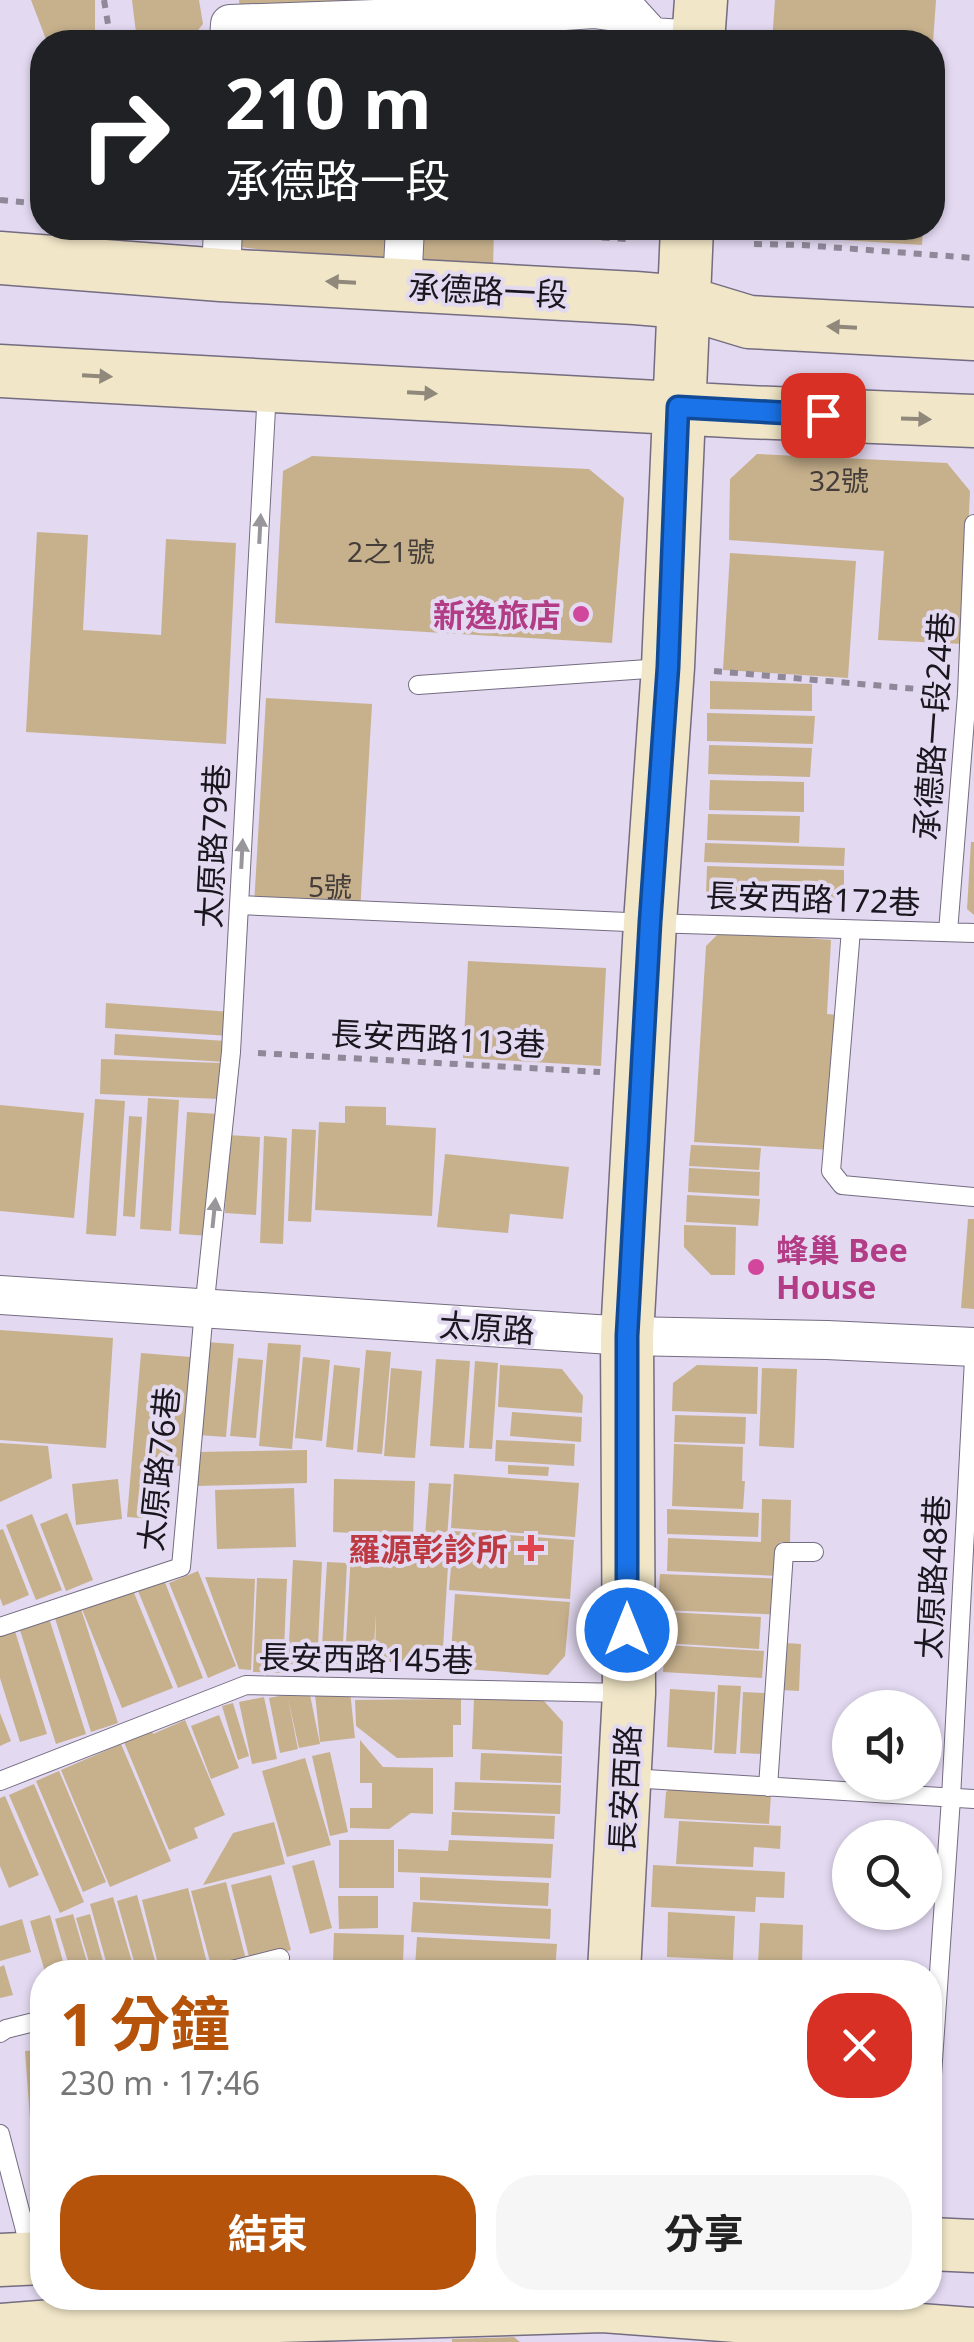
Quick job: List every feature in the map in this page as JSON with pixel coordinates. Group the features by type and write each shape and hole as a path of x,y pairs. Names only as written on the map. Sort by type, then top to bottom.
{"main road":[{"name":"長安西路","path":"615,1960 629,1694 627,1336 668,667 686,240"},
{"name":"承德路一段","path":"0,258 222,251 402,286 683,302 749,322 974,327"},
{"path":"0,371 974,421"},
{"path":"942,2245 974,2246"},
{"path":"0,2330 118,2332 602,2315 831,2332 974,2334"}],"street":[{"path":"230,30 230,24 416,20 594,9 631,14 646,30"},
{"path":"402,286 404,240"},
{"name":"太原路","path":"0,1295 627,1336 974,1348"}],"lane":[{"name":"太原路79巷","path":"204,1310 231,1052 268,385"},
{"name":"承德路一段24巷","path":"948,932 968,694 974,524"},
{"path":"418,685 668,667"},
{"name":"長安西路172巷","path":"239,905 974,933"},
{"path":"851,930 831,1171 842,1184 974,1198"},
{"name":"太原路76巷","path":"0,1627 182,1567 204,1310"},
{"name":"太原路48巷","path":"940,1960 974,1359"},
{"path":"768,1786 784,1552 814,1552"},
{"name":"長安西路145巷","path":"0,1781 246,1685 629,1694"},
{"path":"624,1778 974,1799"},
{"path":"272,1960 280,1958"},
{"path":"0,2033 30,2023"},
{"path":"0,2134 30,2242 25,2259"}],"path":[{"path":"104,0 109,30"},
{"path":"0,200 30,203"},
{"path":"754,244 974,258"},
{"path":"668,667 968,694"},
{"name":"長安西路113巷","path":"231,1052 642,1074"}],"building":[{"path":"31,0 95,0 95,30 42,30"},
{"path":"132,0 199,0 203,24 198,30 136,30"},
{"path":"239,0 407,0 260,8 260,3 240,11"},
{"path":"775,0 936,0 934,30 773,30"},
{"path":"333,28 400,29 400,30"},
{"path":"233,240 388,240 382,259 233,246"},
{"path":"411,240 494,240 493,270 409,263"},
{"path":"841,240 922,240 922,245"},
{"path":"757,454 947,463 970,491 963,644 878,640 884,551 729,540 730,479"},
{"path":"312,456 589,469 624,498 612,643 275,623 283,471"},
{"path":"37,532 88,535 83,630 161,635 166,539 236,543 226,744 26,732"},
{"path":"730,553 856,561 848,678 723,670"},
{"path":"710,681 812,684 812,711 710,709"},
{"path":"266,698 372,704 360,913 254,906"},
{"path":"707,713 815,716 813,744 707,741"},
{"path":"709,745 812,748 810,777 708,774"},
{"path":"710,780 804,782 804,812 709,810"},
{"path":"708,814 800,816 799,843 707,840"},
{"path":"974,842 974,915 967,909"},
{"path":"705,843 845,848 844,866 704,862"},
{"path":"707,866 844,870 844,899 706,895"},
{"path":"721,931 831,940 827,1014 839,1015 832,1150 694,1142 706,946"},
{"path":"468,961 606,968 601,1066 463,1058"},
{"path":"106,1003 232,1012 230,1036 105,1028"},
{"path":"115,1034 227,1041 225,1062 114,1055"},
{"path":"101,1059 222,1063 220,1099 100,1094"},
{"path":"148,1098 179,1100 171,1231 140,1229"},
{"path":"95,1099 125,1101 116,1236 86,1234"},
{"path":"0,1105 84,1113 74,1218 0,1211"},
{"path":"345,1106 386,1107 386,1125 436,1128 432,1216 315,1210 319,1122 345,1123"},
{"path":"187,1112 219,1114 211,1236 179,1234"},
{"path":"129,1116 142,1117 135,1217 123,1216"},
{"path":"292,1129 316,1130 311,1222 288,1221"},
{"path":"228,1135 260,1137 256,1215 225,1213"},
{"path":"264,1136 287,1138 283,1244 260,1243"},
{"path":"691,1145 761,1148 759,1170 689,1166"},
{"path":"445,1154 569,1167 563,1219 510,1214 508,1233 437,1227"},
{"path":"689,1168 760,1172 759,1196 688,1192"},
{"path":"687,1195 760,1199 758,1226 686,1222"},
{"path":"968,1219 974,1219 974,1309 961,1308"},
{"path":"684,1225 736,1227 735,1275 711,1275 684,1247"},
{"path":"0,1330 113,1338 106,1448 0,1440"},
{"path":"206,1342 234,1344 226,1437 198,1435"},
{"path":"268,1343 301,1345 292,1449 259,1446"},
{"path":"366,1350 391,1352 382,1454 357,1452"},
{"path":"141,1353 191,1357 181,1466 171,1465 166,1520 127,1517"},
{"path":"303,1357 330,1360 322,1441 295,1438"},
{"path":"238,1358 263,1360 256,1438 230,1436"},
{"path":"436,1359 470,1361 464,1448 430,1446"},
{"path":"475,1361 498,1363 492,1449 469,1448"},
{"path":"334,1365 360,1368 353,1450 326,1447"},
{"path":"500,1365 562,1369 583,1396 582,1413 498,1407"},
{"path":"697,1365 758,1367 757,1414 672,1411 673,1383"},
{"path":"391,1368 422,1371 415,1458 384,1456"},
{"path":"762,1368 797,1369 794,1448 759,1446"},
{"path":"512,1412 582,1417 581,1442 510,1436"},
{"path":"675,1415 746,1417 745,1444 674,1442"},
{"path":"496,1440 575,1444 574,1466 495,1461"},
{"path":"0,1443 48,1446 52,1478 0,1502"},
{"path":"674,1444 743,1447 743,1509 672,1506"},
{"path":"307,1450 307,1483 196,1486 195,1452"},
{"path":"508,1465 549,1467 548,1476 508,1474"},
{"path":"454,1474 579,1483 575,1537 451,1528"},
{"path":"118,1479 122,1519 76,1525 72,1484"},
{"path":"334,1479 415,1481 413,1536 333,1532"},
{"path":"429,1483 451,1484 447,1539 425,1537"},
{"path":"294,1488 296,1547 217,1549 215,1490"},
{"path":"762,1499 791,1500 790,1542 780,1542 779,1576 667,1571 668,1538 761,1542"},
{"path":"667,1509 759,1513 758,1537 667,1534"},
{"path":"67,1513 93,1580 66,1591 40,1524"},
{"path":"32,1514 62,1590 36,1600 6,1525"},
{"path":"3,1529 29,1595 3,1606 0,1530"},
{"path":"454,1531 574,1540 570,1599 449,1590"},
{"path":"381,1545 449,1549 442,1665 375,1661 376,1614 373,1662 345,1661 351,1552 381,1554"},
{"path":"293,1560 322,1562 317,1666 288,1664"},
{"path":"327,1562 347,1563 342,1664 321,1663"},
{"path":"198,1571 236,1666 208,1678 169,1583"},
{"path":"660,1574 788,1579 787,1615 658,1610"},
{"path":"205,1577 255,1579 251,1670 239,1669"},
{"path":"257,1578 287,1579 283,1673 253,1672"},
{"path":"164,1580 203,1678 178,1688 138,1591"},
{"path":"132,1588 173,1688 122,1708 82,1609"},
{"path":"455,1594 570,1602 565,1656 548,1675 450,1668"},
{"path":"80,1606 118,1723 91,1732 54,1615"},
{"path":"666,1612 761,1617 759,1649 664,1643"},
{"path":"48,1615 86,1734 56,1744 18,1624"},
{"path":"14,1628 47,1734 20,1742 0,1678 0,1633"},
{"path":"768,1642 801,1644 799,1691 765,1689"},
{"path":"665,1645 764,1651 762,1678 663,1672"},
{"path":"718,1685 741,1686 736,1754 714,1753"},
{"path":"670,1689 715,1692 712,1750 667,1747"},
{"path":"309,1690 320,1744 299,1748 288,1699 298,1749 280,1753 269,1698"},
{"path":"350,1691 355,1738 320,1742 315,1694"},
{"path":"743,1692 765,1693 761,1754 740,1753"},
{"path":"264,1697 277,1759 252,1764 239,1702"},
{"path":"474,1698 544,1701 563,1722 562,1754 472,1749"},
{"path":"461,1699 461,1725 453,1725 453,1757 397,1758 356,1726 355,1700"},
{"path":"233,1703 249,1756 238,1760 222,1706"},
{"path":"0,1713 11,1741 0,1746"},
{"path":"219,1715 239,1768 211,1779 191,1726"},
{"path":"185,1720 225,1815 194,1828 198,1838 169,1850 124,1742"},
{"path":"360,1740 383,1767 433,1768 433,1814 411,1813 389,1829 350,1828 350,1808 372,1808 372,1783 360,1783"},
{"path":"121,1744 171,1861 110,1887 61,1770"},
{"path":"330,1752 348,1832 330,1836 312,1756"},
{"path":"481,1753 562,1756 561,1783 480,1780"},
{"path":"305,1758 331,1845 287,1857 262,1771"},
{"path":"59,1771 106,1882 83,1892 36,1781"},
{"path":"685,1775 772,1780 769,1824 664,1818 666,1792"},
{"path":"455,1782 561,1785 560,1814 454,1810"},
{"path":"34,1784 84,1902 60,1913 9,1795"},
{"path":"5,1796 39,1875 9,1888 0,1866 0,1798"},
{"path":"452,1812 555,1816 554,1839 451,1835"},
{"path":"679,1821 781,1826 780,1849 754,1847 753,1867 676,1864"},
{"path":"274,1822 285,1864 203,1885 233,1833"},
{"path":"339,1840 394,1840 394,1888 339,1888"},
{"path":"449,1840 553,1844 551,1878 398,1872 398,1849 448,1851"},
{"path":"314,1860 332,1928 310,1934 292,1866"},
{"path":"653,1865 785,1872 784,1898 756,1897 755,1912 651,1907"},
{"path":"271,1875 291,1950 250,1960 231,1885"},
{"path":"420,1877 549,1883 548,1906 420,1900"},
{"path":"226,1882 246,1960 210,1960 191,1891"},
{"path":"188,1888 206,1960 157,1960 142,1900"},
{"path":"137,1895 155,1960 134,1960 117,1901"},
{"path":"338,1896 378,1896 378,1928 339,1929"},
{"path":"113,1897 131,1960 106,1960 90,1904"},
{"path":"413,1902 551,1909 550,1939 411,1932"},
{"path":"668,1912 735,1916 733,1960 667,1957"},
{"path":"73,1914 86,1960 67,1960 55,1919"},
{"path":"90,1914 103,1960 88,1960 76,1918"},
{"path":"50,1915 63,1960 41,1960 30,1921"},
{"path":"22,1919 31,1952 0,1961 0,1926"},
{"path":"760,1923 803,1925 802,1960 758,1960"},
{"path":"334,1933 404,1935 403,1960 333,1960"},
{"path":"417,1937 557,1944 556,1960 415,1960"},
{"path":"4,1965 13,1995 0,1998 0,1967"},
{"path":"25,2051 30,2051 30,2119"},
{"path":"514,2337 520,2342 452,2342 452,2339"}],"place":[{"name":"新逸旅店","path":"581,614"},
{"name":"蜂巢 Bee House","path":"756,1267"},
{"name":"羅源彰診所","path":"531,1548"}],"route":[{"path":"627,1630 627,1336 668,667 678,407 823,415"}]}
